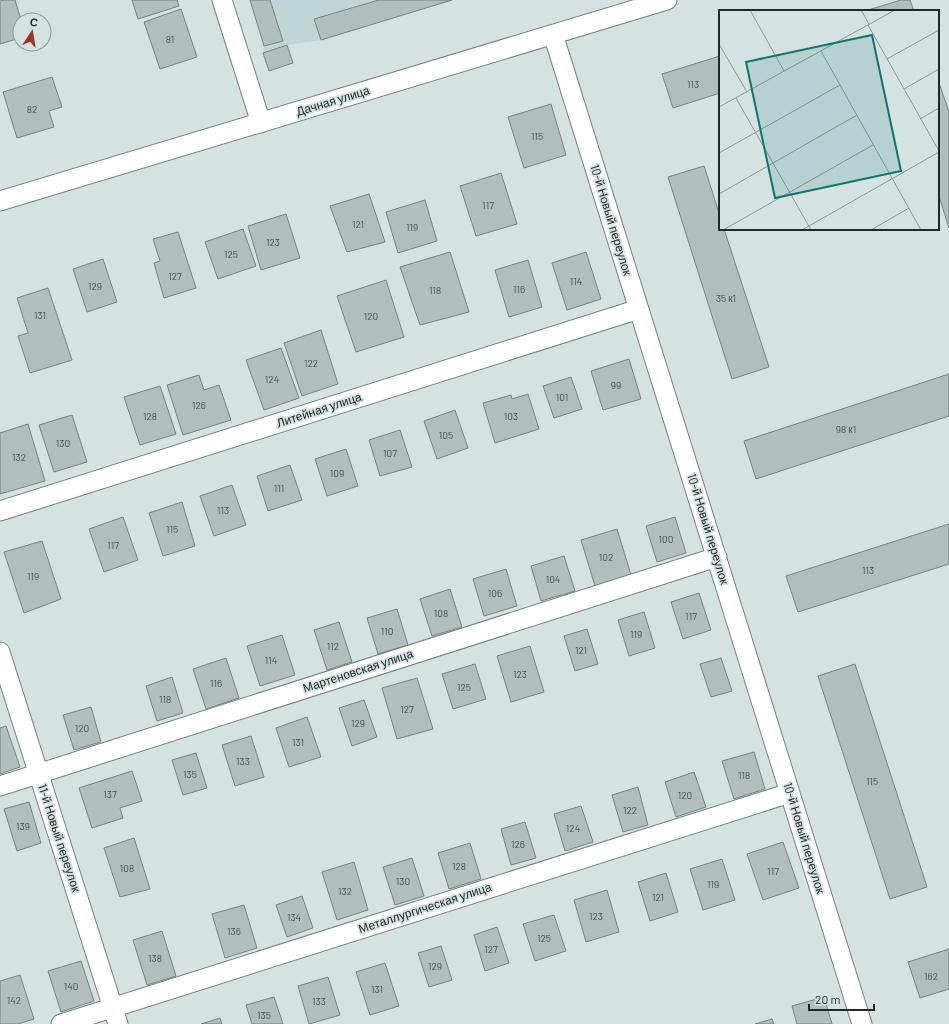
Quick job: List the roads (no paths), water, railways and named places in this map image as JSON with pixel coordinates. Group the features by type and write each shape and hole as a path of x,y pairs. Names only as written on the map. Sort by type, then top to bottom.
{"street":[{"path":"222,0 261,123"},
{"name":"Дачная улица","path":"0,201 667,0"},
{"name":"10-й Новый переулок","path":"553,34 862,1024"},
{"name":"Литейная улица","path":"0,511 639,309"},
{"name":"Мартеновская улица","path":"0,786 716,557"},
{"name":"11-й Новый переулок","path":"0,652 115,1016"},
{"name":"Металлургическая улица","path":"61,1024 115,1016 790,792"}]}
